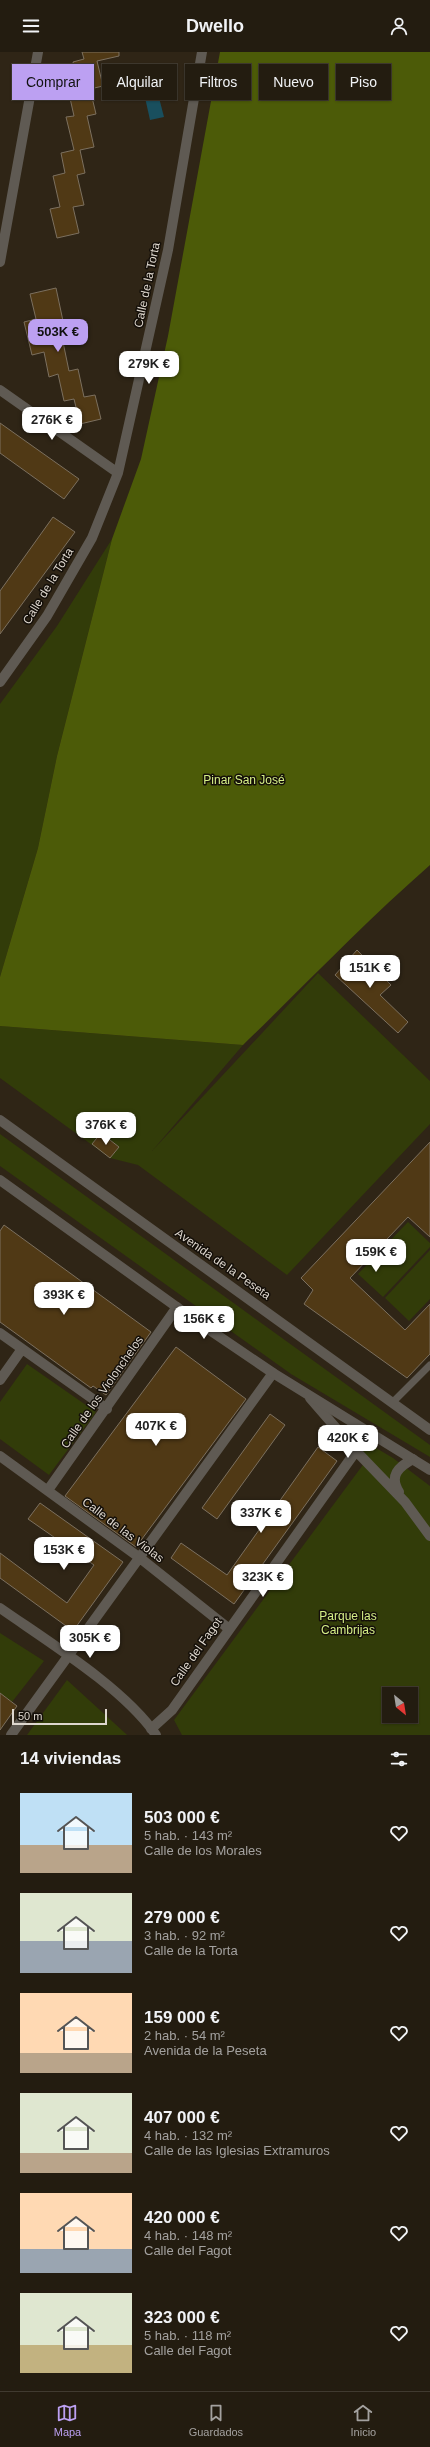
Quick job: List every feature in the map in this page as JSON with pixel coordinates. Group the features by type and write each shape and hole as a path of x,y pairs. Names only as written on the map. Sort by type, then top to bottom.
{"street":[{"path":"0,262 38,52"},
{"name":"Calle de la Torta","path":"0,682 47,616 92,538 118,473 168,250 202,52"},
{"path":"0,390 118,473"},
{"name":"Avenida de la Peseta","path":"0,1120 297,1332 430,1430"},
{"path":"0,1180 177,1307 310,1398 430,1470"},
{"name":"Calle de los Violonchelos","path":"48,1490 107,1409 177,1307"},
{"path":"0,1333 107,1409"},
{"path":"0,1380 22,1349"},
{"path":"11,1735 273,1373"},
{"path":"310,1398 356,1451 405,1502 430,1536"},
{"name":"Calle del Fagot","path":"154,1732 172,1710 228,1628 356,1451"},
{"name":"Calle de las Violas","path":"0,1456 140,1558 228,1628"},
{"path":"405,1502 394,1480 400,1468 413,1459"},
{"path":"0,1608 69,1656 120,1696 154,1732"}],"lane":[{"path":"392,1403 430,1366"}],"green space":[{"name":"Pinar San José","path":"220,52 430,52 430,865 359,931 243,1045 0,1026 0,977 38,848 57,756 112,539 141,459 168,336 211,100 251,100 251,64 218,64"},
{"path":"112,539 57,756 38,848 0,977 0,704 57,626"},
{"path":"318,973 430,1081 430,1124 287,1275 138,1165 110,1158 0,1078 0,1026 243,1045 152,1151"},
{"path":"0,1134 430,1445 430,1457 291,1374 0,1166"},
{"path":"408,1222 430,1243 430,1247 383,1297 358,1274"},
{"path":"430,1250 430,1299 409,1321 385,1298"},
{"path":"27,1364 96,1412 49,1475 0,1439 0,1402"},
{"name":"Parque las Cambrijas","path":"344,1429 393,1458 430,1486 430,1735 182,1735 174,1720 368,1458"},
{"path":"0,1633 44,1661 12,1702 0,1693"},
{"path":"67,1680 125,1733 127,1735 27,1735"}],"water":[{"path":"146,100 160,100 164,117 150,120"}],"building":[{"path":"82,52 119,52 119,56 97,61 102,86 94,88 94,64 73,64 73,62 84,59"},
{"path":"70,100 93,100 96,114 87,116 94,147 80,150 85,173 77,175 84,205 73,207 79,233 57,238 50,209 60,207 53,176 65,173 61,153 74,150 66,117 74,116"},
{"path":"56,288 63,321 52,323 57,343 63,342 69,371 78,369 84,397 95,395 101,419 80,424 74,399 64,401 58,374 49,377 44,352 32,355 24,322 36,319 30,294"},
{"path":"0,423 79,479 64,499 0,453"},
{"path":"53,517 75,532 0,634 0,591"},
{"path":"357,950 391,985 380,995 408,1022 398,1033 335,975"},
{"path":"101,1133 119,1147 110,1158 92,1144"},
{"path":"430,1142 430,1237 408,1217 350,1278 405,1330 430,1304 430,1354 407,1378 304,1304 313,1290 301,1278"},
{"path":"4,1225 151,1332 106,1395 93,1386 91,1388 0,1322 0,1231"},
{"path":"176,1347 246,1399 136,1547 65,1496"},
{"path":"270,1414 285,1425 217,1519 202,1508"},
{"path":"318,1447 337,1461 234,1604 171,1558 181,1543 227,1575"},
{"path":"40,1503 123,1562 73,1631 0,1578 0,1553 67,1603 94,1565 28,1519"},
{"path":"0,1693 17,1706 0,1730"}]}
